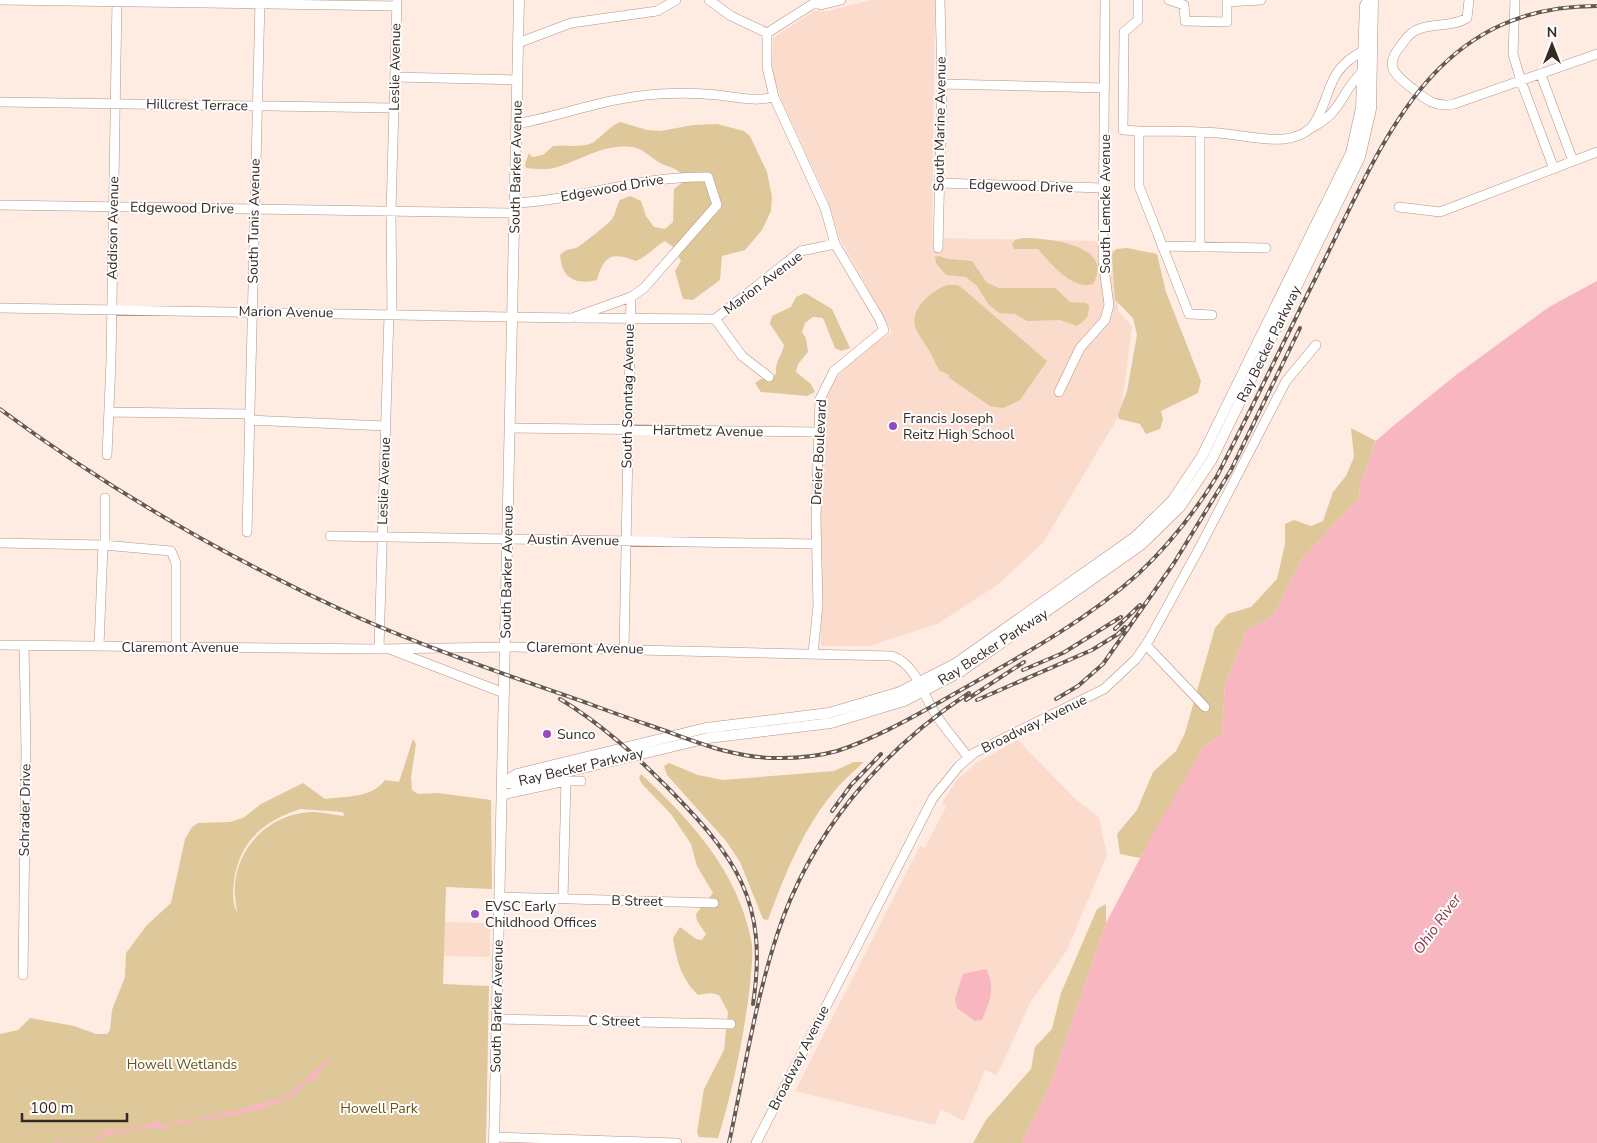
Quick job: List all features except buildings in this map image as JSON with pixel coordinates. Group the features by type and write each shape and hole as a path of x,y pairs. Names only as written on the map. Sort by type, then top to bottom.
{"main road":[{"name":"South Barker Avenue","path":"494,1140 519,0"},
{"name":"Ray Becker Parkway","path":"502,783 526,782 708,738 831,723 887,708 922,687 1117,551 1157,518 1185,484 1202,456 1351,153 1360,117 1365,6 1368,0"},
{"name":"Ray Becker Parkway","path":"922,687 978,660 1141,545 1170,518 1202,477 1360,157 1371,109 1373,0"}],"street":[{"path":"0,0 397,3"},
{"path":"518,44 571,23 657,12 676,0"},
{"path":"709,0 731,16 768,33 816,1 822,5 841,0"},
{"name":"South Marine Avenue","path":"938,248 942,84 940,0"},
{"name":"South Lemcke Avenue","path":"1059,392 1075,357 1099,329 1108,311 1103,261 1105,0"},
{"path":"1138,0 1138,20 1124,32 1123,130 1200,132 1283,139 1298,137 1329,118 1340,104 1351,82 1363,71"},
{"path":"1169,0 1184,5 1184,21 1227,22 1227,2 1261,0"},
{"path":"1469,0 1467,18 1460,23 1418,29 1406,38 1393,54 1392,64 1394,73 1438,106 1454,104 1597,54"},
{"path":"1515,0 1513,54 1521,81 1554,169"},
{"name":"Addison Avenue","path":"107,455 112,310 112,207 117,1"},
{"name":"South Tunis Avenue","path":"247,532 260,2"},
{"name":"Leslie Avenue","path":"383,649 382,536 391,314 391,211 397,3"},
{"name":"Dreier Boulevard","path":"768,33 767,67 774,97 819,195 835,244 879,318 884,330 843,362 826,382 820,399 817,432 816,544 818,605 812,653"},
{"path":"1312,127 1330,83 1339,69 1350,58 1363,51"},
{"path":"1541,75 1573,161"},
{"path":"395,77 517,80"},
{"path":"942,84 1104,88"},
{"path":"516,124 583,106 656,94 704,94 758,101 774,97"},
{"name":"Hillcrest Terrace","path":"0,102 394,108"},
{"path":"1139,131 1139,186 1189,314 1212,314"},
{"path":"1200,132 1200,247"},
{"path":"1400,207 1440,212 1597,152"},
{"name":"Edgewood Drive","path":"0,205 391,211 515,208 661,178 692,176 708,178 717,205 652,281 631,297"},
{"name":"Edgewood Drive","path":"939,183 1103,188"},
{"name":"Marion Avenue","path":"0,308 715,319 801,251 835,244"},
{"path":"1162,246 1266,248"},
{"name":"Marion Avenue","path":"572,318 631,297"},
{"name":"South Sonntag Avenue","path":"624,649 631,297"},
{"path":"715,319 742,356 769,377"},
{"name":"Broadway Avenue","path":"756,1143 926,809 944,783 968,757 986,746 1104,689 1130,666 1146,645 1200,547 1286,380 1316,345"},
{"path":"109,412 249,417 386,426"},
{"name":"Hartmetz Avenue","path":"510,428 817,432"},
{"path":"99,646 105,498"},
{"name":"Austin Avenue","path":"330,536 816,544"},
{"path":"0,543 104,545 163,549 172,552 176,564 176,647"},
{"name":"Claremont Avenue","path":"0,645 383,649 505,647 892,656 905,663 922,687 933,710 968,757"},
{"name":"Schrader Drive","path":"23,975 26,750 24,645"},
{"path":"1146,645 1205,706"},
{"path":"383,649 504,693"},
{"path":"502,794 566,781 581,781"},
{"path":"563,899 566,781"},
{"name":"B Street","path":"500,897 714,903"},
{"name":"C Street","path":"497,1019 731,1024"},
{"path":"760,1143 770,1116"},
{"path":"494,1140 677,1143"}],"shaded area":[{"path":"872,0 935,0 932,238 1094,241 1115,251 1118,311 1132,326 1121,412 1043,543 996,586 937,624 869,646 821,646 820,538 823,409 833,381 861,353 892,332 840,239 827,198 782,101 772,70 773,38 814,11 827,11"},
{"path":"1018,740 1074,798 1099,817 1107,855 1067,950 1030,1003 997,1075 985,1070 964,1121 941,1109 935,1125 795,1091 920,846 925,848 946,807 942,803 956,781 976,763"},
{"path":"445,922 490,923 490,957 443,956"}],"green space":[{"path":"620,122 647,130 661,131 693,125 717,124 744,131 750,136 767,172 772,197 771,211 762,230 745,250 722,256 720,280 693,300 683,299 675,271 681,261 673,247 665,241 636,261 615,256 610,258 603,265 597,280 576,280 571,278 563,269 560,255 567,250 578,247 610,221 620,200 630,196 641,201 646,216 654,227 665,229 673,222 674,189 683,182 682,175 677,170 662,164 636,148 614,147 604,149 554,168 526,168 525,164 529,153 532,157 543,155 553,146 590,144"},
{"path":"1023,238 1061,242 1087,252 1095,260 1098,271 1093,284 1085,285 1070,280 1055,268 1038,249 1014,249 1012,244 1015,240"},
{"path":"1127,248 1157,254 1166,292 1201,381 1198,393 1161,411 1163,419 1160,429 1146,434 1140,424 1119,419 1118,415 1127,391 1137,335 1133,318 1115,300 1112,254 1116,249"},
{"path":"939,256 948,259 972,261 987,283 999,288 1055,288 1070,302 1086,303 1089,306 1088,316 1077,326 1060,320 1027,321 1015,314 999,313 989,305 977,286 966,277 946,275 936,263 935,257"},
{"path":"947,285 958,285 1047,361 1020,400 1003,408 990,406 939,369 916,329 914,322 918,308 928,296"},
{"path":"805,293 832,309 850,348 841,351 835,348 823,318 813,317 805,323 802,332 806,338 808,352 798,364 796,372 811,384 815,392 807,396 761,392 755,383 761,379 772,379 776,373 784,345 770,324 772,316 791,307 796,297"},
{"path":"1351,428 1376,441 1360,486 1359,498 1302,559 1273,616 1247,630 1225,684 1222,735 1204,746 1140,858 1120,854 1117,834 1137,810 1153,772 1176,751 1185,733 1215,628 1227,614 1251,607 1277,579 1285,544 1285,524 1294,520 1311,526 1323,521 1333,492 1346,476 1354,457"},
{"path":"413,739 416,744 411,777 412,790 418,794 438,793 491,800 492,889 446,887 443,984 489,986 486,1143 0,1143 0,1034 18,1030 30,1018 74,1026 96,1034 107,1034 110,1030 112,1010 125,977 126,953 147,925 171,903 185,839 192,827 198,823 230,822 243,818 261,804 303,783 325,799 366,793 380,786 385,780 399,782","holes":["301,809 343,812 344,816 317,812 298,814 284,818 260,834 250,844 238,870 235,888 237,912 233,893 237,867 241,855 255,834 276,819"]},
{"path":"854,762 864,762 837,788 805,834 781,885 768,920 763,919 740,862 726,841 667,775 664,766 669,763 698,775 723,780 834,771"},
{"path":"641,774 694,828 710,848 735,891 751,939 752,968 745,1024 733,1082 718,1138 699,1137 697,1132 704,1089 724,1050 728,1012 719,995 710,993 698,995 692,989 681,969 673,938 680,927 696,939 702,940 706,934 697,921 696,914 713,893 697,866 691,844 671,814 642,784 639,778"},
{"path":"1106,904 1106,923 1049,1088 1022,1143 973,1143 986,1120 1031,1069 1035,1047 1052,1029 1061,993 1097,909"}],"water":[{"name":"Ohio River","path":"1597,281 1597,1143 1022,1143 1049,1088 1106,923 1155,830 1204,746 1222,735 1225,684 1247,630 1273,616 1302,559 1359,498 1360,486 1376,441 1456,375 1549,307"},
{"path":"986,969 991,981 991,994 982,1020 975,1021 957,1008 955,999 963,974"},
{"path":"327,1059 329,1063 324,1066 314,1082 310,1079 301,1090 273,1105 239,1114 171,1125 164,1129 151,1128 150,1132 149,1128 103,1136 98,1141 90,1139 55,1143 57,1139 61,1141 93,1138 110,1129 114,1131 141,1127 144,1124 154,1124 156,1120 165,1126 181,1119 192,1120 283,1098"}],"railway":[{"path":"0,409 85,468 218,548 310,595 385,629 471,662 722,750 766,758 802,757 830,753 875,736 990,674 1067,628 1138,574 1181,528 1217,476 1370,167 1395,124 1423,86 1456,53 1495,28 1541,12 1597,6"},
{"path":"1056,699 1078,686 1103,664 1174,563 1231,470 1300,328"},
{"path":"1115,629 1140,605"},
{"path":"1023,670 1063,653 1121,617"},
{"path":"977,700 1092,650 1118,634 1125,627"},
{"path":"966,700 1024,662"},
{"path":"729,1143 756,1012 769,960 791,898 808,863 829,829 878,768 906,741 969,693"},
{"path":"560,699 602,728 641,762 690,811 728,858 741,882 751,908 756,936 757,968 753,1004"},
{"path":"832,811 851,785 881,754"}],"place":[{"name":"Francis Joseph Reitz High School","path":"893,426"},
{"name":"Sunco","path":"547,734"},
{"name":"EVSC Early Childhood Offices","path":"475,914"}],"park label":[{"name":"Howell Wetlands","path":"182,1064"},
{"name":"Howell Park","path":"379,1108"}]}
